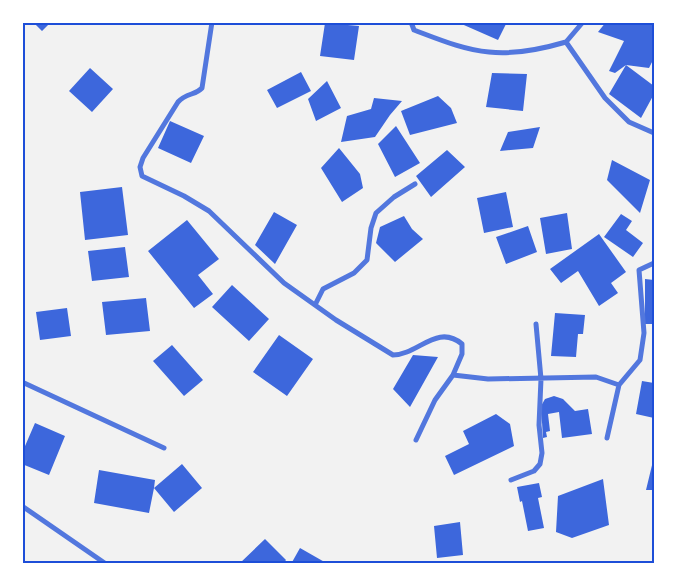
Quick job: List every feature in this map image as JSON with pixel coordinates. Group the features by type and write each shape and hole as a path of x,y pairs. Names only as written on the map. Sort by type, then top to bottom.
{"street":[{"path":"212,22 202,88 199,91 184,96 178,102 143,158 140,167 142,176 184,196 209,211 284,283 393,355 410,352 428,339 441,337 462,344 462,354 453,375 436,400 416,440"},
{"path":"411,22 414,30 444,41 489,52 540,50 566,42 583,22"},
{"path":"566,42 605,98 629,122 654,133"},
{"path":"315,305 323,289 354,274 367,260 371,228 376,213 394,197 415,184"},
{"path":"607,438 619,384 640,360 644,332 638,270 654,264"},
{"path":"511,480 534,470 540,464 542,453 538,425 541,379 536,324"},
{"path":"453,375 488,379 596,377 619,384"},
{"path":"22,382 164,448"},
{"path":"22,506 106,564"}],"building":[{"path":"33,22 51,22 42,31"},
{"path":"457,22 507,22 498,40"},
{"path":"606,22 654,22 654,58 649,68 626,65 615,73 609,71 624,41 598,32"},
{"path":"325,23 359,26 354,60 320,56"},
{"path":"626,65 654,86 654,94 641,118 609,94"},
{"path":"90,68 113,89 92,112 69,91"},
{"path":"301,72 311,91 277,108 267,90"},
{"path":"492,73 527,74 523,111 486,107"},
{"path":"327,81 341,108 316,121 308,99"},
{"path":"438,96 451,108 457,123 410,135 401,111"},
{"path":"374,98 402,101 375,137 341,142 347,116 371,109"},
{"path":"170,121 204,136 191,163 158,148"},
{"path":"396,126 420,163 395,177 378,144"},
{"path":"540,127 533,148 500,151 508,132"},
{"path":"339,148 360,174 363,188 342,202 321,168"},
{"path":"447,150 465,167 431,197 416,176"},
{"path":"612,160 650,180 640,213 607,180"},
{"path":"122,187 128,235 85,240 80,192"},
{"path":"506,192 513,227 484,233 477,198"},
{"path":"274,212 297,225 275,264 255,245"},
{"path":"567,213 572,249 546,254 540,218"},
{"path":"621,214 632,221 626,230 643,243 633,257 604,237"},
{"path":"404,216 412,229 423,239 395,262 376,243 380,227"},
{"path":"187,220 219,259 198,275 213,294 194,308 148,251"},
{"path":"528,226 537,252 506,264 496,237"},
{"path":"599,234 626,272 611,283 618,293 599,306 578,271 561,283 550,269"},
{"path":"125,247 129,277 92,281 88,251"},
{"path":"645,279 654,280 654,324 645,324"},
{"path":"232,285 269,319 249,341 212,307"},
{"path":"146,298 150,331 106,335 102,302"},
{"path":"67,308 71,336 40,340 36,312"},
{"path":"555,313 585,315 583,334 578,334 576,357 551,356"},
{"path":"279,335 313,359 287,396 253,372"},
{"path":"172,345 203,380 184,396 153,361"},
{"path":"413,355 438,357 410,407 393,389"},
{"path":"642,381 654,383 654,418 636,414"},
{"path":"554,396 563,399 575,411 588,409 592,434 562,438 559,412 548,414 550,431 546,432 547,437 543,438 541,406 545,399"},
{"path":"496,414 510,424 514,446 454,475 445,456 469,444 463,431"},
{"path":"35,423 65,436 49,475 22,464 22,453"},
{"path":"653,461 654,490 646,490"},
{"path":"182,464 202,488 174,512 154,488"},
{"path":"99,470 155,480 149,513 94,503"},
{"path":"603,479 609,525 572,538 556,532 558,496"},
{"path":"539,483 542,497 538,498 544,528 528,531 517,487"},
{"path":"460,522 463,555 437,558 434,526"},
{"path":"265,539 286,560 283,564 239,564"},
{"path":"300,548 328,564 291,564"}]}
